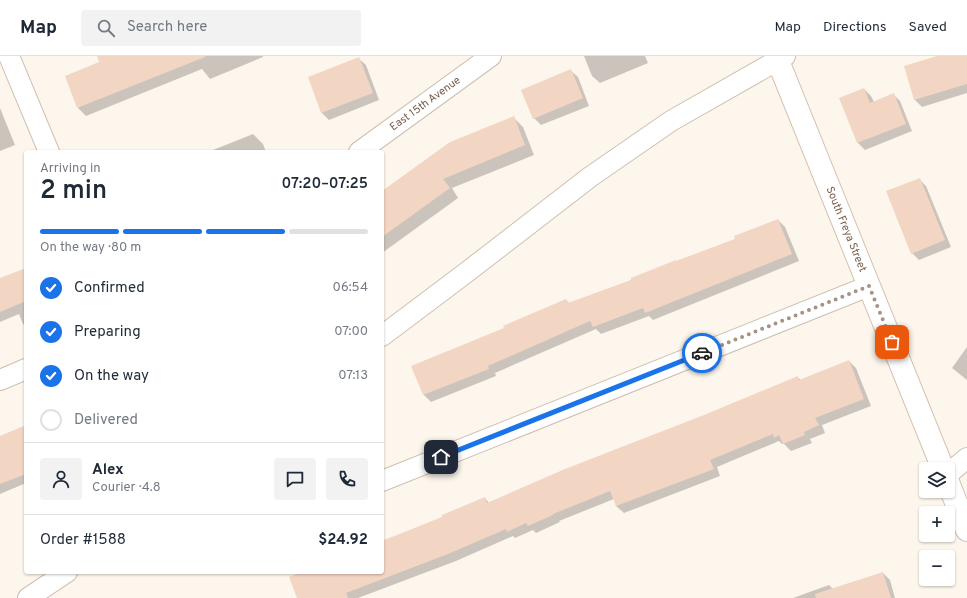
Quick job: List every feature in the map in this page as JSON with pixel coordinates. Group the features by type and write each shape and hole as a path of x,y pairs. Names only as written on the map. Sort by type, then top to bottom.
{"main road":[{"name":"South Freya Street","path":"780,57 869,286 940,462"},
{"path":"954,498 967,530"}],"street":[{"path":"10,56 48,150"},
{"name":"East 15th Avenue","path":"362,150 491,56"},
{"path":"384,334 590,177 671,121 780,57"},
{"path":"384,480 869,286"},
{"path":"0,380 24,370"},
{"path":"955,468 967,458"},
{"path":"28,598 64,574"}],"building":[{"path":"97,56 205,57 77,108 65,76 99,62"},
{"path":"937,56 967,56 967,84 914,100 904,66"},
{"path":"359,57 373,93 321,113 308,77"},
{"path":"571,69 583,98 533,119 521,90"},
{"path":"864,88 870,103 894,93 906,124 857,143 839,98"},
{"path":"514,116 525,145 443,179 450,188 384,236 384,190 450,142"},
{"path":"920,178 945,240 911,254 886,191"},
{"path":"778,219 792,254 645,313 643,308 593,327 590,321 488,366 489,369 423,395 411,366 504,328 503,326 566,299 568,303 631,280 631,278 676,260 735,239 734,236"},
{"path":"24,269 24,302 0,312 0,278"},
{"path":"849,360 864,399 815,418 819,425 804,432 805,435 783,444 779,435 774,438 773,434 710,460 714,469 616,506 610,491 553,514 528,526 526,523 507,532 506,529 448,554 346,593 348,598 297,598 289,577 297,574 384,574 384,540 442,517 442,515 485,497 487,503 565,469 704,415 798,376 799,380"},
{"path":"24,426 24,475 0,484 0,436"},
{"path":"883,572 891,598 816,598 815,594"}],"way so far":[{"path":"702,353 869,286 892,342"}],"route":[{"path":"441,457 702,353"}]}
